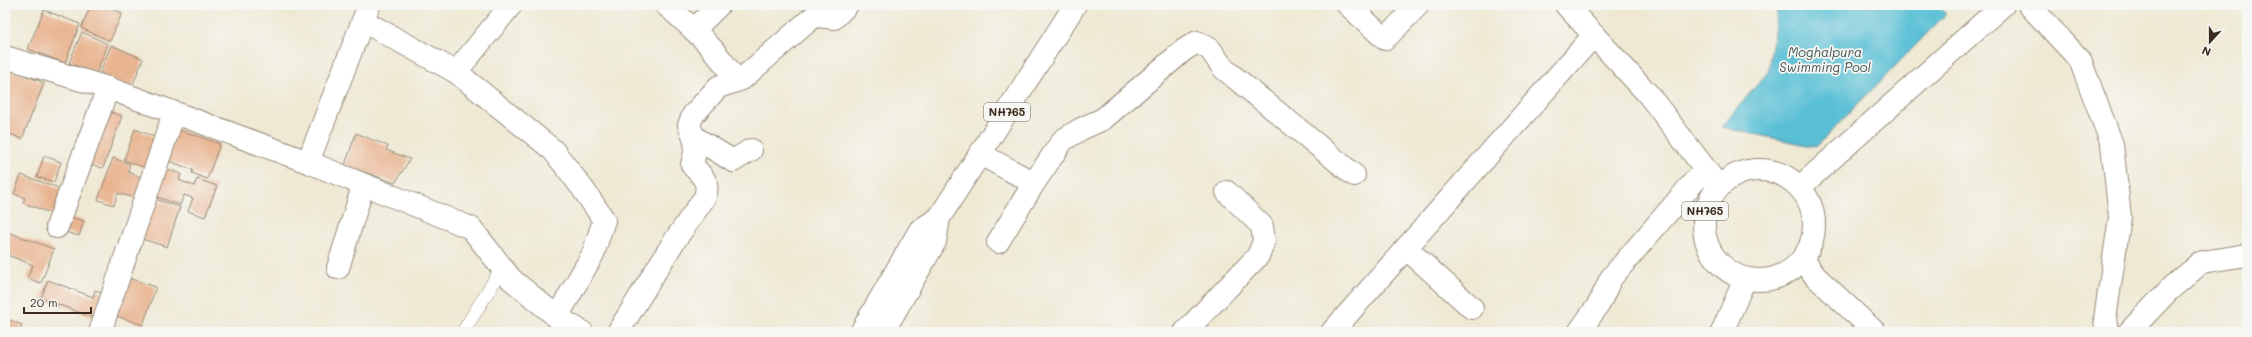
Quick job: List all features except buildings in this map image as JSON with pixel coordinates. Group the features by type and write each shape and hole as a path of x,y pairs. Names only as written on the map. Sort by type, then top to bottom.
{"main road":[{"path":"456,72 511,5"},
{"path":"666,5 694,30 725,62 736,81"},
{"path":"694,30 719,5"},
{"path":"618,332 673,243 705,197 708,188 706,181 692,165 696,148 694,137 689,125 693,115 718,87 742,80 812,17 818,16 834,18 847,5"},
{"name":"NH765","path":"883,332 935,242 939,218 1075,5"},
{"path":"1348,5 1385,39 1418,5"},
{"name":"NH765","path":"1566,5 1648,94 1719,187"},
{"path":"1800,187 2003,5"},
{"path":"2029,5 2080,60 2112,144 2120,218 2105,320 2108,332"},
{"path":"308,162 366,13 456,72 553,150 583,189 604,220 593,254 557,317"},
{"path":"1332,332 1594,35"},
{"path":"998,242 1034,183 1063,140 1081,129 1103,119 1184,50 1197,42 1210,49 1223,68 1354,175"},
{"path":"5,57 108,88 308,162 363,186 471,228 511,280 557,317 582,332"},
{"path":"57,228 108,88"},
{"path":"100,332 174,113"},
{"path":"694,137 733,161 751,150"},
{"path":"980,154 1034,183"},
{"path":"1579,332 1599,304 1611,278 1705,169"},
{"name":"NH765","path":"1752,170 1773,171 1788,178 1800,187 1808,197 1814,218 1813,240 1804,259 1787,274 1767,281 1745,279 1725,270 1710,253 1703,233 1705,211 1719,187 1731,177 1752,170"},
{"path":"338,268 363,186"},
{"path":"1185,332 1258,256 1264,241 1262,226 1227,192"},
{"name":"NH765","path":"861,332 920,230 939,218"},
{"path":"1406,248 1472,308"},
{"path":"2129,332 2169,290 2202,262 2247,256"},
{"path":"1804,259 1815,276 1875,332"},
{"path":"1722,332 1745,279"}],"lane":[{"path":"463,332 502,268"}],"water":[{"name":"Moghalpura Swimming Pool","path":"1778,5 1937,5 1946,14 1816,147 1721,127 1768,72"}]}
